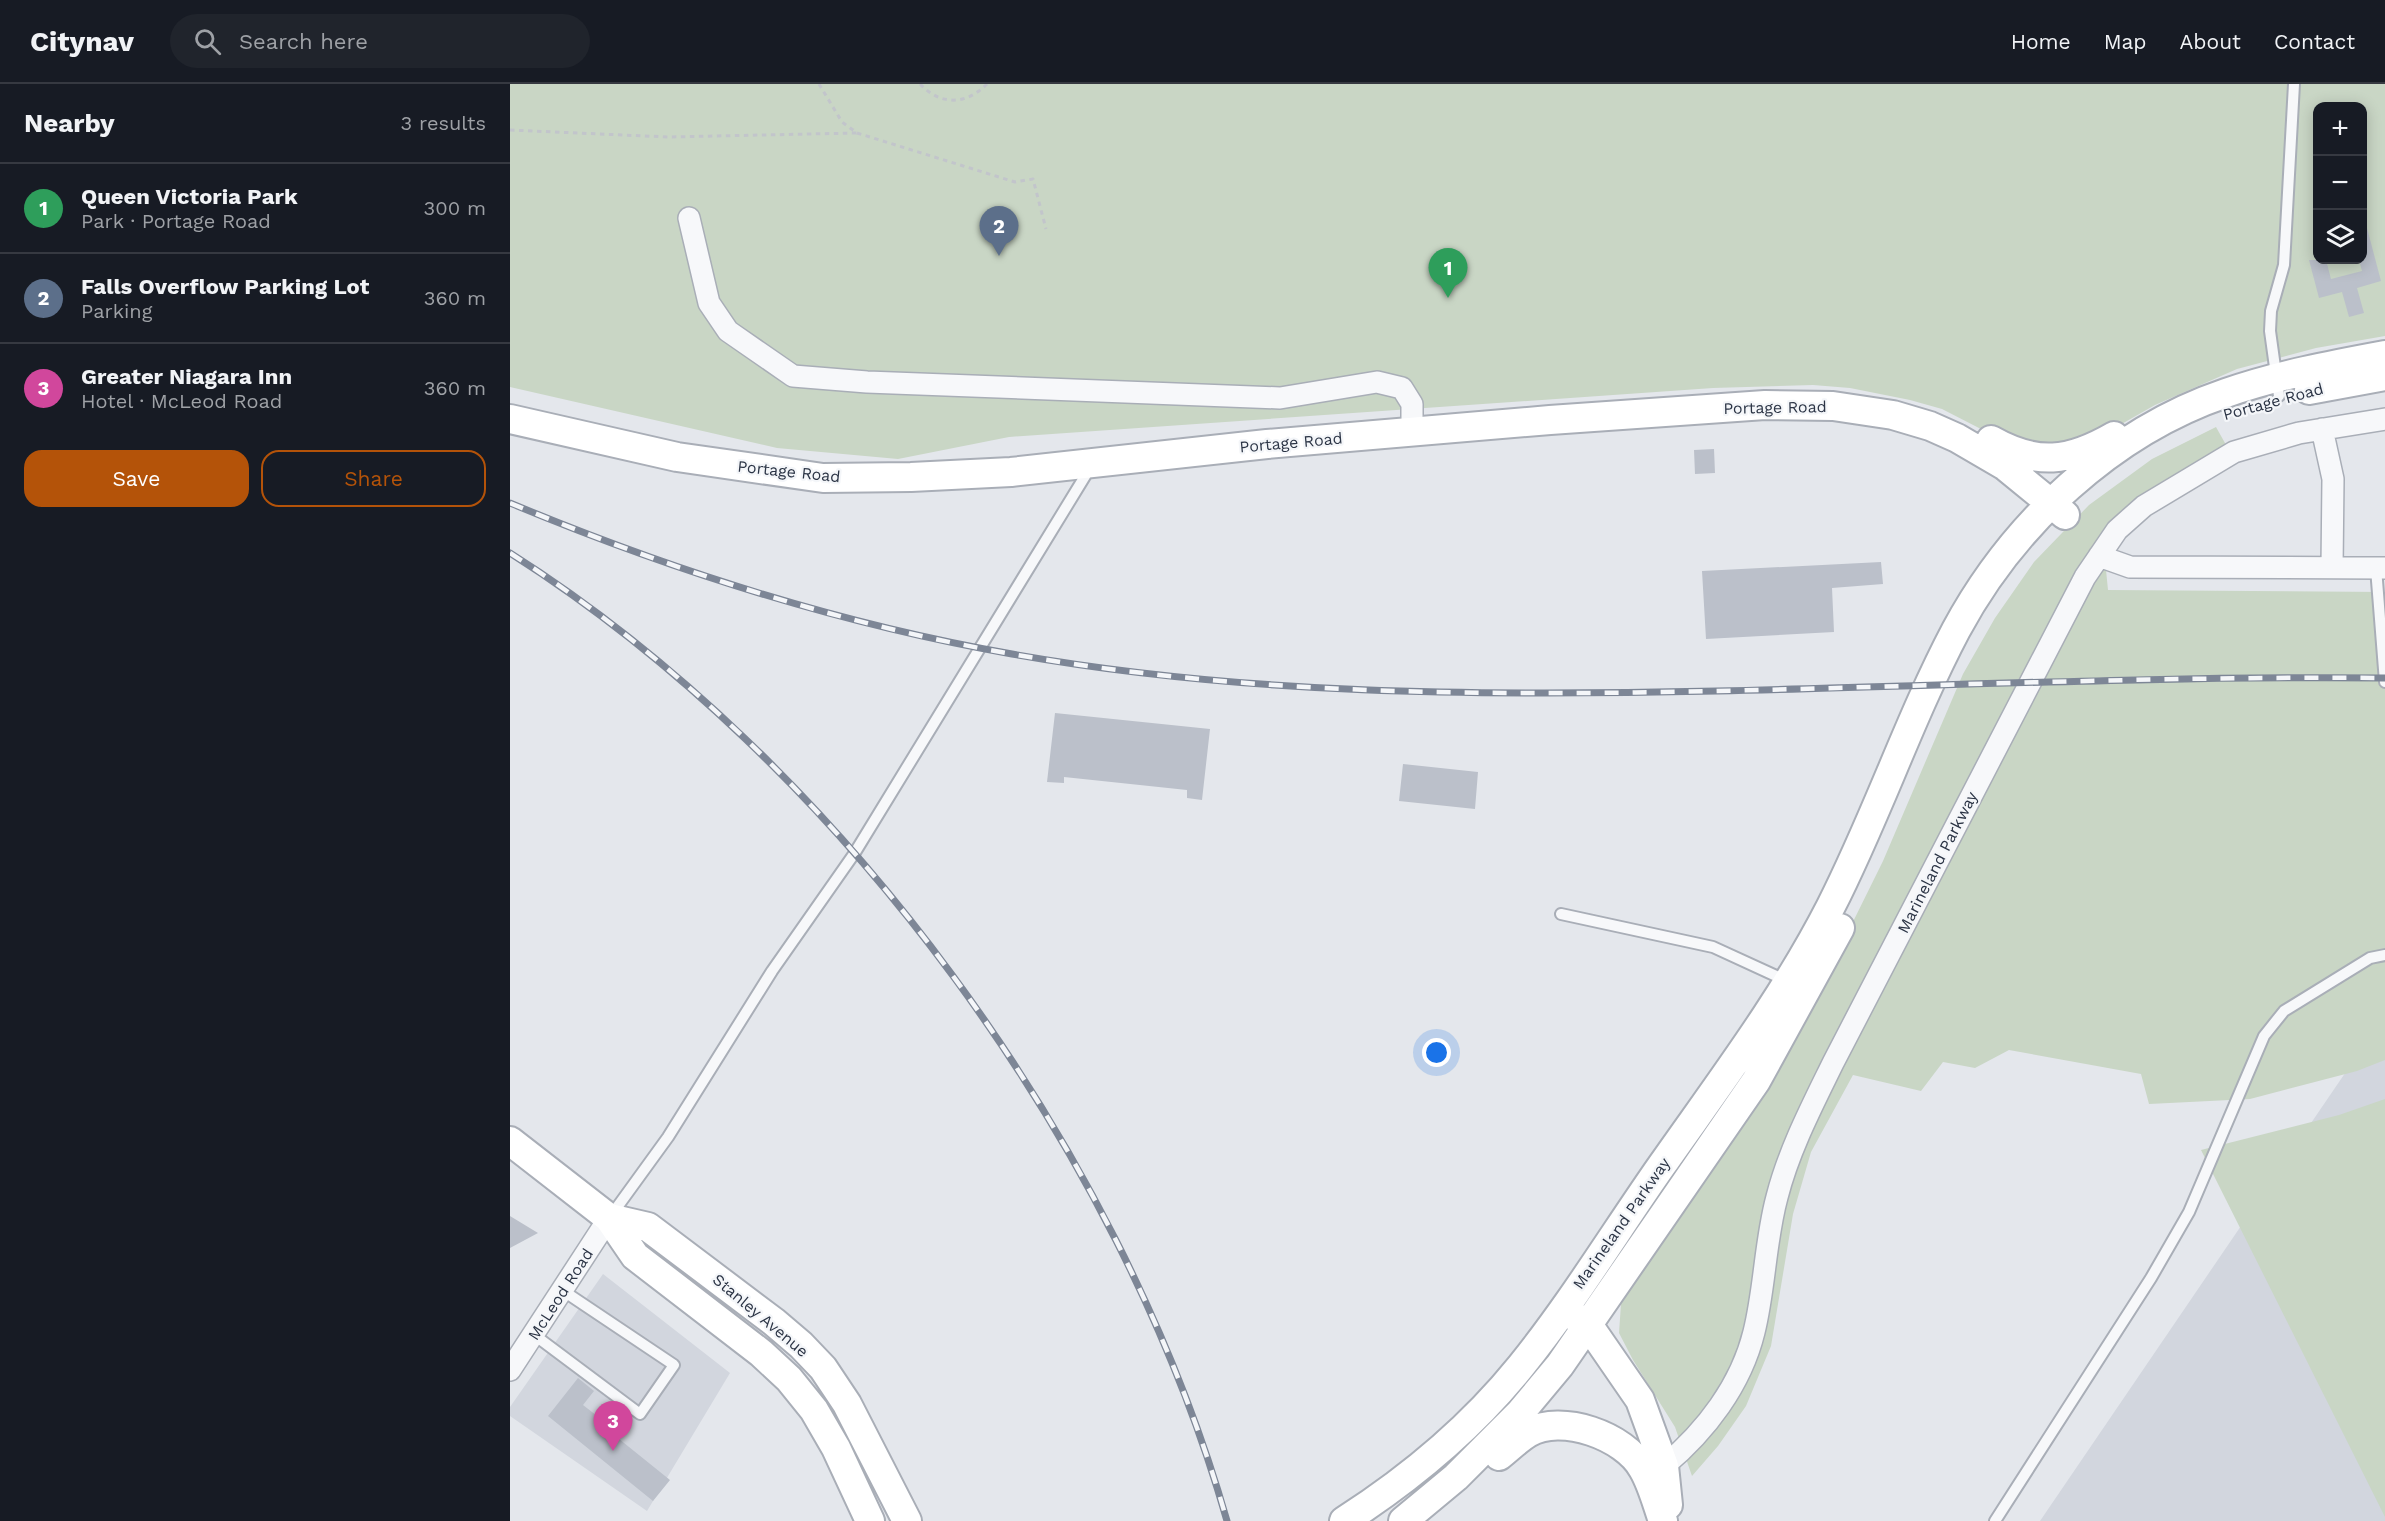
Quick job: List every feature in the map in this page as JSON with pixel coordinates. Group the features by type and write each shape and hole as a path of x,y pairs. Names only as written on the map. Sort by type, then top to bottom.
{"main road":[{"path":"1694,410 1760,395 1804,392 1865,396 1922,408 1972,429 2017,454 2052,458 2085,451 2185,397 2240,374 2276,380 2319,353 2385,349"},
{"name":"Portage Road","path":"510,419 676,457 823,478 911,477 1011,472 1412,432 1694,410 1794,404 1833,406 1893,415 1930,426 1972,446 2005,466 2058,509 2108,456 2155,426 2224,394 2385,355"},
{"name":"Portage Road","path":"2276,380 2385,376"},
{"name":"Marineland Parkway","path":"1344,1521 1401,1483 1473,1419 1519,1368 1563,1308 1788,982 1854,860 1955,633 1986,581 2058,509"},
{"name":"Marineland Parkway","path":"1403,1521 1456,1477 1520,1413 1589,1326 1713,1145 1775,1048 1821,966 1870,870 1950,686 1976,633 2058,509"},
{"name":"Stanley Avenue","path":"510,1141 609,1218 635,1257 761,1353 789,1379 814,1410 836,1448 870,1521"},
{"name":"Stanley Avenue","path":"609,1218 648,1227 801,1345 823,1368 847,1404 907,1521"},
{"path":"1563,1308 1589,1326 1640,1400 1664,1466 1669,1521"},
{"path":"1421,1521 1529,1432 1560,1426 1599,1432 1625,1448 1643,1468 1663,1521"}],"street":[{"path":"689,218 709,303 728,331 793,376 867,382 1280,398 1377,382 1402,388 1412,404 1412,432"},
{"name":"Marineland Parkway","path":"1664,1466 1701,1431 1725,1398 1742,1367 1755,1329 1770,1224 1785,1170 1798,1136 1844,1042 2085,577 2116,530 2144,506 2234,452 2322,429 2385,419"},
{"path":"2322,429 2333,480 2332,567"},
{"path":"2099,556 2130,567 2381,568"},
{"name":"McLeod Road","path":"510,1370 609,1218"}],"lane":[{"path":"2276,380 2271,311 2284,265 2294,84"},
{"path":"609,1218 668,1137 772,972 855,854 1094,463"},
{"path":"2381,568 2385,682"},
{"path":"1562,914 1713,947 1788,982"},
{"path":"1995,1521 2151,1278 2189,1212 2264,1036 2284,1011 2370,958 2385,955"},
{"path":"533,1334 640,1414 674,1365 562,1290"}],"path":[{"path":"819,84 842,122 857,133"},
{"path":"920,84 933,95 957,101 973,96 987,84"},
{"path":"510,130 668,136 857,133 1015,182 1033,178 1046,229"}],"shaded area":[{"path":"2369,1038 2385,1049 2385,1521 2040,1521"},
{"path":"603,1274 730,1373 647,1511 510,1416 510,1407"}],"green space":[{"path":"510,84 2385,84 2385,336 2316,348 2237,369 2155,405 2090,442 2014,446 1942,409 1850,388 1813,385 1713,388 1009,437 898,459 777,448 510,387"},
{"path":"2216,427 2230,452 2103,540 2108,590 2385,592 2385,1060 2357,1071 2250,1099 2149,1104 2141,1074 2009,1050 1975,1068 1943,1062 1921,1091 1853,1075 1811,1152 1793,1214 1771,1346 1746,1406 1718,1446 1692,1476 1675,1427 1619,1333 1621,1304 1630,1279 1843,942 1883,861 1963,674 1995,618 2034,562 2089,505 2152,459"},
{"path":"2385,1099 2385,1517 2201,1150 2339,1115"}],"building":[{"path":"2367,228 2381,281 2357,288 2364,313 2349,317 2342,292 2319,298 2309,260 2313,260 2313,264 2327,264 2331,279 2362,271 2360,264 2367,264"},
{"path":"1714,449 1715,473 1695,474 1694,450"},
{"path":"1881,562 1883,584 1832,588 1834,632 1706,639 1702,571"},
{"path":"1055,713 1210,729 1202,800 1187,798 1187,790 1064,777 1064,783 1047,782"},
{"path":"1403,764 1478,772 1475,809 1399,801"},
{"path":"510,1216 538,1233 510,1248"},
{"path":"578,1378 594,1391 583,1405 601,1419 598,1422 670,1480 653,1501 548,1416"}],"railway":[{"path":"510,503 632,551 820,611 948,642 1012,654 1099,668 1187,678 1363,690 1540,693 1628,693 2134,680 2385,678"},
{"path":"510,553 631,639 746,740 854,852 952,975 1040,1105 1116,1241 1179,1380 1227,1521"}],"place":[{"name":"Falls Overflow Parking Lot","path":"999,256"},
{"name":"Queen Victoria Park","path":"1448,298"},
{"name":"Greater Niagara Inn","path":"613,1451"}]}
